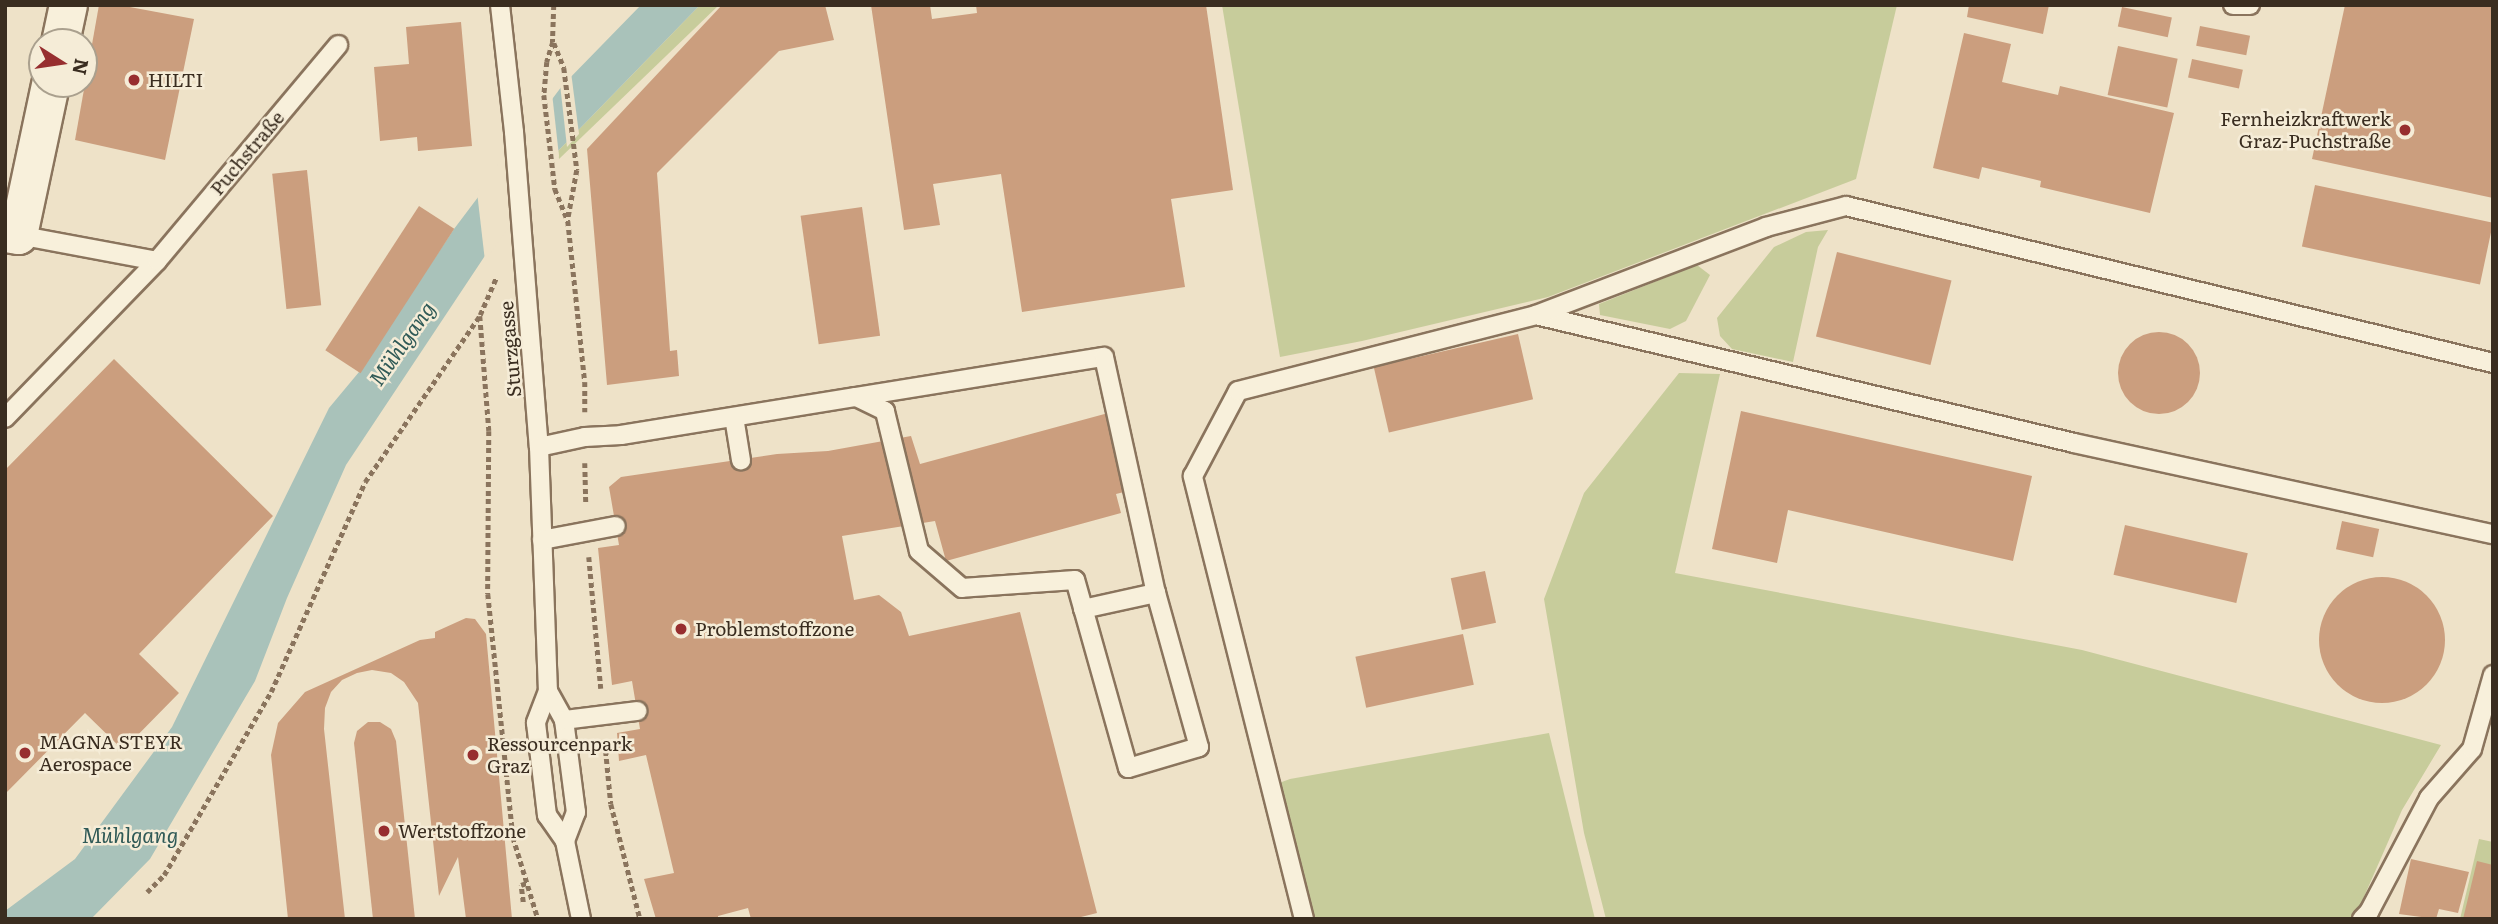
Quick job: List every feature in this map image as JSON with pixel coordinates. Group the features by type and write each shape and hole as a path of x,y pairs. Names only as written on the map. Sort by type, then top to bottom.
{"street":[{"path":"63,28 68,5"},
{"path":"11,234 46,98"}],"lane":[{"name":"Sturzgasse","path":"500,5 514,132 539,447 548,691 536,723 547,815 565,841 581,919"},
{"path":"2233,5 2250,5"},
{"name":"Puchstraße","path":"5,418 157,261 338,45"},
{"path":"1304,919 1193,476 1238,391 1536,316 1766,227 1846,206 2493,363"},
{"path":"11,234 157,261"},
{"path":"1536,316 2074,443 2493,534"},
{"path":"539,447 584,437 621,435 734,417 856,397 1104,357 1156,593 1199,747 1128,768 1075,580 961,588 919,551 885,411 856,397"},
{"path":"734,417 741,460"},
{"path":"542,540 616,526"},
{"path":"1083,609 1156,593"},
{"path":"2362,919 2370,912 2430,798 2472,749 2493,675"},
{"name":"Sturzgasse","path":"548,691 564,720 576,812 565,841"},
{"path":"564,720 637,711"}],"path":[{"path":"554,5 553,42 547,62 544,95 555,189 568,221"},
{"path":"553,42 565,68 576,161 568,221 585,382"},
{"path":"147,892 164,875 271,692 365,482 480,315 496,280 495,272"},
{"path":"480,315 489,430 488,594 513,837 538,919"},
{"path":"523,902 521,885 527,883"}],"green space":[{"path":"700,5 719,5 559,159 558,151"},
{"path":"1222,5 1897,5 1856,179 1548,297 1362,341 1280,357"},
{"path":"1828,230 1818,247 1793,362 1732,349 1720,336 1717,318 1774,247 1806,232"},
{"path":"1697,265 1710,275 1686,321 1670,329 1600,315 1599,304"},
{"path":"1679,373 1720,374 1675,573 2082,650 2441,745 2402,810 2353,919 1606,919 1584,833 1544,599 1584,493"},
{"path":"1549,733 1595,919 1304,919 1271,786 1290,779"},
{"path":"2479,839 2493,842 2493,919 2460,919"}],"water":[{"name":"Mühlgang","path":"641,5 700,5 558,151 526,194 346,465 287,598 255,681 150,859 91,919 5,919 5,911 75,859 172,727 329,408 359,372 454,229 562,86"}],"pier":[{"path":"571,72 579,134 567,147 560,84"},
{"path":"552,93 559,156 485,261 477,192"}],"building":[{"name":"HILTI","path":"99,5 119,5 194,19 165,160 75,140 82,98 98,98 98,28 95,28"},
{"path":"722,5 825,5 834,40 779,51 657,173 670,351 677,350 679,376 607,385 587,149"},
{"path":"871,5 930,5 932,19 977,13 976,5 1206,5 1233,190 1171,199 1185,287 1022,312 1001,174 933,184 940,225 904,230"},
{"path":"1969,5 2049,5 2043,34 1967,17"},
{"name":"Fernheizkraftwerk Graz-Puchstraße","path":"2345,5 2493,5 2493,198 2312,159"},
{"path":"2122,7 2172,18 2168,37 2118,27"},
{"path":"461,22 472,146 418,151 417,137 380,141 374,67 409,64 406,27"},
{"path":"2200,26 2250,36 2246,55 2196,46"},
{"path":"1964,33 2011,44 2002,82 2058,95 2060,86 2174,113 2150,213 2040,187 2041,181 1982,167 1979,179 1933,168"},
{"path":"2118,46 2178,59 2167,108 2108,95"},
{"path":"2192,59 2243,70 2239,88 2188,78"},
{"path":"307,170 321,305 286,309 272,174"},
{"path":"2315,185 2493,223 2480,284 2302,247"},
{"path":"419,206 454,229 361,373 325,350"},
{"path":"862,207 880,336 819,344 801,216"},
{"path":"1837,252 1951,281 1930,365 1816,336"},
{"path":"2159,332 2175,335 2188,344 2197,357 2200,373 2197,389 2188,402 2175,411 2159,414 2143,411 2130,402 2121,389 2118,373 2121,357 2130,344 2143,335"},
{"path":"1518,334 1533,399 1389,433 1374,367"},
{"path":"114,359 273,516 139,654 179,693 123,750 85,713 5,794 5,470"},
{"path":"1123,409 1144,487 1116,494 1121,513 946,561 935,521 842,536 854,600 879,595 901,612 909,636 1020,612 1097,913 1073,919 751,919 748,908 718,916 718,919 656,919 644,879 674,873 646,755 619,761 617,733 640,729 632,681 612,685 598,548 619,545 609,487 621,477 777,454 828,451 911,436 920,464"},
{"path":"1741,411 2032,476 2013,561 1788,510 1777,563 1712,549"},
{"path":"2342,521 2379,529 2373,557 2336,549"},
{"path":"2125,525 2248,553 2236,603 2114,575"},
{"path":"1485,571 1496,623 1462,630 1451,578"},
{"path":"2382,577 2406,582 2427,595 2440,616 2445,640 2440,664 2427,685 2406,698 2382,703 2358,698 2337,685 2324,664 2319,640 2324,616 2337,595 2358,582"},
{"path":"466,618 475,619 486,634 512,919 466,919 458,857 439,896 418,703 404,682 391,673 372,670 342,680 331,692 325,708 324,729 345,919 288,919 271,755 278,723 305,692 420,640 435,638 435,632"},
{"path":"1463,634 1474,685 1366,708 1355,657"},
{"name":"Wertstoffzone","path":"368,722 380,722 391,729 396,741 415,919 373,919 354,743 357,731"},
{"path":"2411,859 2469,872 2458,913 2439,909 2436,919 2399,914"},
{"path":"2477,861 2493,865 2492,919 2463,919"}],"place":[{"name":"HILTI","path":"134,80"},
{"name":"Fernheizkraftwerk Graz-Puchstraße","path":"2405,130"},
{"name":"Problemstoffzone","path":"681,629"},
{"name":"MAGNA STEYR Aerospace","path":"25,753"},
{"name":"Ressourcenpark Graz","path":"473,755"},
{"name":"Wertstoffzone","path":"384,831"}]}
